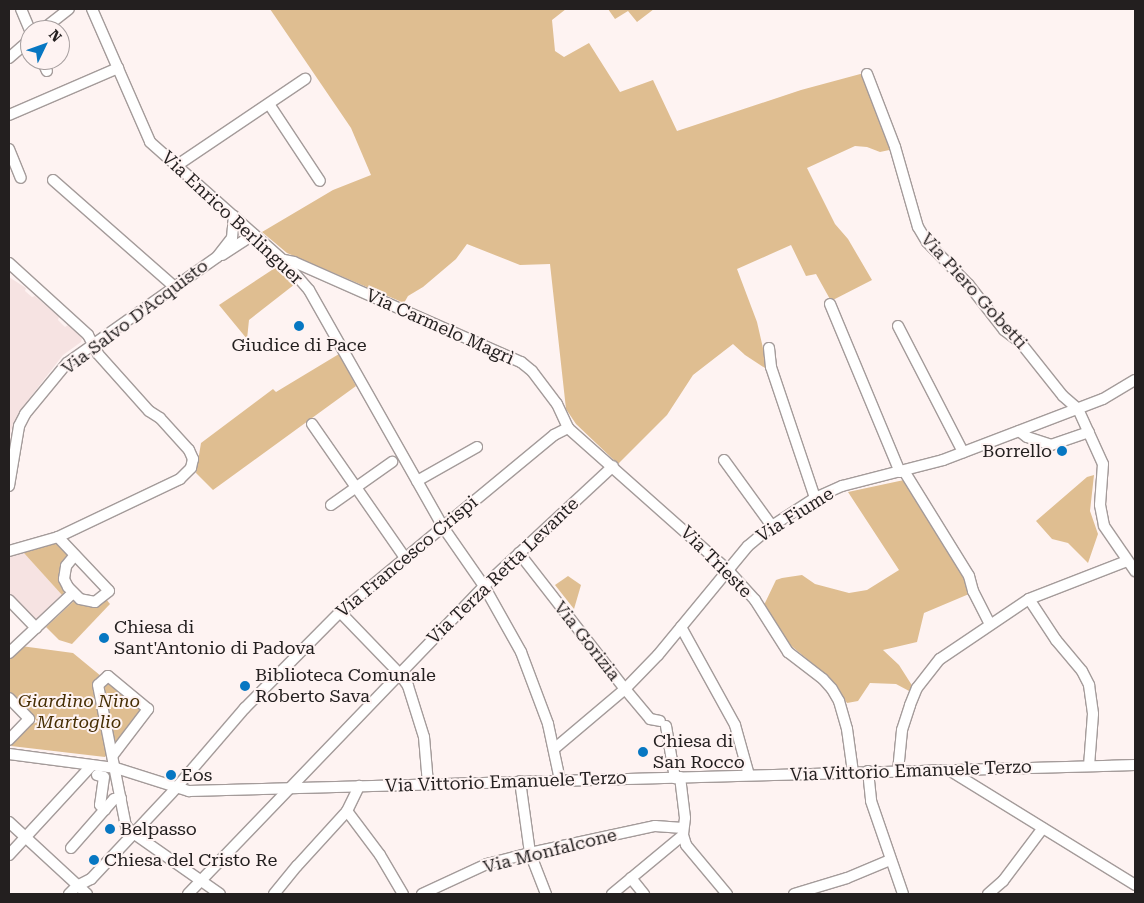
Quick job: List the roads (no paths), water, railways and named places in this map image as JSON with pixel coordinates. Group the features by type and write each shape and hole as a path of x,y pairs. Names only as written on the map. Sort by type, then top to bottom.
{"street":[{"path":"55,20 69,9"},
{"name":"Via Enrico Berlinguer","path":"92,9 150,142 283,260 309,290 443,527 484,586 520,652 548,724 560,780"},
{"path":"9,58 20,49"},
{"path":"9,115 118,68"},
{"name":"Via Piero Gobetti","path":"867,74 896,147 918,228 927,242 969,285 1004,330 1020,342 1063,396 1078,409"},
{"path":"176,166 305,79"},
{"path":"269,104 320,181"},
{"path":"9,149 21,178"},
{"path":"53,180 175,287"},
{"path":"217,257 232,238 234,216"},
{"path":"217,257 229,252 254,234"},
{"name":"Via Salvo D'Acquisto","path":"9,486 19,426 25,414 67,363 217,257"},
{"name":"Via Carmelo Magrì","path":"283,260 294,262 521,362 542,384 557,404 568,428"},
{"path":"9,263 88,334 98,354 149,411 160,418 189,450 193,459 191,468 180,478 58,537 9,551"},
{"path":"830,304 902,472 969,576 973,591 990,624"},
{"path":"898,326 963,452"},
{"path":"769,348 771,367 815,498"},
{"name":"Via Fiume","path":"554,749 625,689 658,655 727,569 748,546 772,526 815,498 842,486 902,472 963,452 1103,399 1135,380"},
{"path":"1078,409 1103,464 1100,505 1104,526 1135,571"},
{"path":"312,424 405,558"},
{"name":"Via Trieste","path":"568,428 727,569 755,600 788,652 824,679 839,701 847,729 853,772"},
{"name":"Via Francesco Crispi","path":"69,894 77,886 91,879 178,787 245,708 340,612 554,435 568,428"},
{"path":"1019,431 1027,437 1051,445 1089,432"},
{"path":"417,481 477,447"},
{"path":"724,460 772,526"},
{"path":"331,505 392,462"},
{"name":"Via Terza Retta Levante","path":"188,894 484,586 613,466"},
{"path":"58,537 76,555 109,591 95,602 80,599 68,587 64,573 66,566 76,555"},
{"name":"Via Gorizia","path":"519,553 650,719 663,724 677,777 685,818 683,831"},
{"path":"898,771 902,730 917,688 940,659 1029,599 1127,561"},
{"path":"9,653 73,593"},
{"path":"1029,599 1056,640 1082,671 1089,686 1093,714 1089,766"},
{"path":"9,600 36,628"},
{"path":"340,612 399,673 408,686 424,737 428,784"},
{"path":"681,627 698,653 735,725 749,775"},
{"path":"113,754 148,710 108,676 98,685 126,826 133,834 220,894"},
{"path":"9,698 29,718 9,740"},
{"name":"Via Vittorio Emanuele Terzo","path":"9,754 116,768 190,791 293,786 358,786 1135,765"},
{"path":"9,854 92,764"},
{"path":"948,770 1135,885"},
{"path":"868,771 871,801 903,894"},
{"path":"96,775 104,777 100,805 105,810"},
{"path":"520,781 530,853 546,894"},
{"path":"274,894 347,811 358,786"},
{"path":"72,848 114,799 121,798"},
{"path":"347,811 380,855 403,894"},
{"path":"9,822 87,894"},
{"name":"Via Monfalcone","path":"422,894 487,864 530,853 655,826 683,831"},
{"path":"988,894 1004,881 1043,828"},
{"path":"612,894 683,831"},
{"path":"683,831 686,845 727,894"},
{"path":"794,894 846,878 890,860"},
{"path":"631,878 644,894"}],"place":[{"name":"Giudice di Pace","path":"299,326"},
{"name":"Borrello","path":"1062,451"},
{"name":"Chiesa di Sant'Antonio di Padova","path":"104,638"},
{"name":"Biblioteca Comunale Roberto Sava","path":"245,686"},
{"name":"Chiesa di San Rocco","path":"643,752"},
{"name":"Eos","path":"171,775"},
{"name":"Belpasso","path":"110,829"},
{"name":"Chiesa del Cristo Re","path":"94,860"}],"park label":[{"name":"Giardino Nino Martoglio","path":"79,712"}]}
